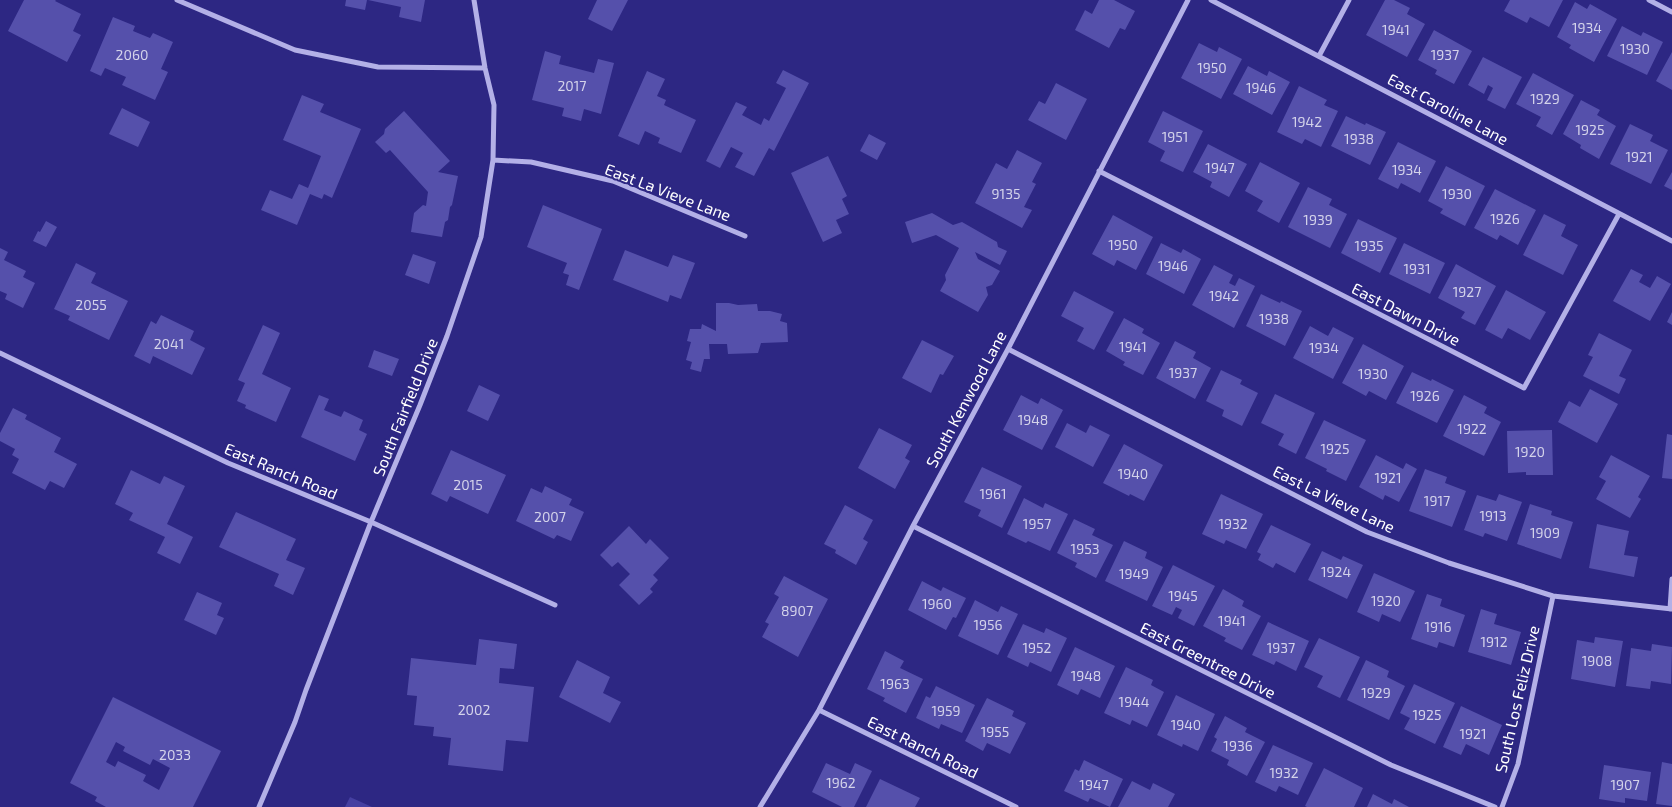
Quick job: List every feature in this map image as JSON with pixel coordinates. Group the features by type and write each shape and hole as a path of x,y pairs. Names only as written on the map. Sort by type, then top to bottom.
{"street":[{"path":"177,0 295,50 378,67 485,68"},
{"name":"South Fairfield Drive","path":"259,807 295,722 371,522 455,316 481,237 493,160 494,105 485,68 474,0"},
{"name":"South Kenwood Lane","path":"760,807 819,710 1188,0"},
{"name":"East Caroline Lane","path":"1211,0 1672,241"},
{"path":"1320,56 1349,0"},
{"path":"1649,0 1672,12"},
{"name":"East La Vieve Lane","path":"493,160 531,162 613,181 745,236"},
{"name":"East Dawn Drive","path":"1098,171 1524,388 1619,214"},
{"name":"East La Vieve Lane","path":"1008,349 1368,532 1449,564 1553,596 1671,609 1672,579"},
{"name":"East Ranch Road","path":"0,353 228,463 371,522 555,604"},
{"name":"East Greentree Drive","path":"913,526 1391,766 1495,807"},
{"name":"South Los Feliz Drive","path":"1502,807 1518,764 1553,596"},
{"name":"East Ranch Road","path":"819,710 1016,807"}],"shaded area":[{"path":"350,797 372,807 345,807"}],"building":[{"path":"24,0 56,0 81,14 73,31 81,35 67,62 8,31"},
{"path":"346,0 367,0 365,10 345,6"},
{"path":"368,0 425,0 421,22 399,17 401,7"},
{"path":"597,0 628,0 612,31 588,19"},
{"path":"1099,0 1114,0 1135,11 1125,30 1120,28 1109,48 1075,30 1085,10 1092,14"},
{"path":"1385,0 1394,0 1410,8 1407,14 1425,24 1407,57 1366,35"},
{"path":"1510,0 1563,0 1549,27 1530,17 1527,23 1504,11"},
{"path":"1575,2 1587,9 1590,4 1617,19 1594,62 1569,48 1571,45 1557,37"},
{"path":"113,17 135,26 133,31 150,38 153,33 173,42 161,69 168,72 155,100 122,85 126,77 105,68 101,76 90,71"},
{"path":"1622,26 1641,36 1643,32 1663,42 1647,75 1607,56"},
{"path":"1434,30 1472,51 1454,84 1435,74 1437,70 1418,60"},
{"path":"1199,43 1217,52 1219,47 1242,59 1221,99 1181,78"},
{"path":"545,51 561,56 559,64 594,73 598,59 614,63 601,114 584,109 581,121 562,116 564,108 532,100"},
{"path":"1672,52 1672,90 1656,81"},
{"path":"1483,57 1522,77 1505,109 1487,100 1493,88 1488,85 1484,94 1468,85"},
{"path":"1248,66 1267,76 1269,71 1290,82 1272,115 1233,94"},
{"path":"783,70 809,83 774,151 769,148 754,176 735,167 743,153 731,147 720,168 706,161 736,102 747,107 742,115 761,125 764,118 769,121 786,88 776,83"},
{"path":"647,71 665,79 657,96 666,100 664,105 696,120 681,153 658,143 660,138 645,131 639,145 618,136"},
{"path":"1533,73 1574,95 1552,135 1536,126 1541,117 1516,104"},
{"path":"1056,83 1087,99 1066,140 1028,120 1039,101 1045,104"},
{"path":"1299,86 1327,100 1324,105 1338,111 1321,147 1305,139 1302,144 1277,132"},
{"path":"302,95 324,104 320,112 361,129 332,198 324,194 322,199 310,194 297,225 261,210 270,190 292,199 299,184 308,188 321,156 283,140"},
{"path":"1581,100 1600,110 1597,115 1616,126 1599,159 1580,148 1581,145 1563,134"},
{"path":"122,108 150,122 138,147 109,134"},
{"path":"404,111 450,161 438,172 458,176 452,205 448,220 445,222 442,237 411,232 414,213 423,205 426,206 428,192 390,150 386,153 375,142 384,134 385,129"},
{"path":"1163,111 1203,131 1183,172 1160,161 1165,151 1148,142"},
{"path":"1346,116 1386,132 1370,165 1331,146"},
{"path":"1630,124 1653,135 1650,141 1668,150 1651,184 1610,164"},
{"path":"869,134 886,143 877,160 860,151"},
{"path":"1398,142 1436,161 1420,193 1401,183 1398,189 1378,179"},
{"path":"1208,144 1247,164 1229,197 1210,187 1212,182 1193,172"},
{"path":"1017,150 1042,163 1032,182 1036,184 1024,207 1032,210 1022,228 975,203 996,163 1007,169"},
{"path":"828,156 847,196 842,199 849,214 836,220 842,233 823,242 791,173"},
{"path":"1260,162 1300,183 1279,223 1257,211 1263,201 1245,191"},
{"path":"1446,166 1485,186 1465,226 1440,213 1443,209 1428,201"},
{"path":"1672,172 1672,190 1664,186"},
{"path":"1308,187 1332,199 1329,205 1347,214 1330,248 1288,227"},
{"path":"1495,189 1536,210 1518,245 1500,235 1497,240 1474,228"},
{"path":"543,205 602,229 579,290 566,285 569,275 563,273 567,263 527,247"},
{"path":"932,213 953,225 962,222 997,242 998,247 1007,251 1000,265 975,252 978,259 1000,271 992,285 986,287 988,295 978,312 940,291 946,280 945,275 959,248 936,235 912,243 905,222"},
{"path":"1544,214 1566,225 1561,236 1578,245 1563,275 1523,255"},
{"path":"1113,215 1153,237 1136,270 1117,260 1114,266 1092,254"},
{"path":"1358,219 1397,238 1380,273 1341,253"},
{"path":"46,221 57,227 46,247 33,241"},
{"path":"1161,243 1181,253 1183,249 1201,259 1184,294 1146,274"},
{"path":"1404,243 1445,263 1430,294 1389,274"},
{"path":"0,248 8,252 4,260 26,271 23,277 35,283 23,308 5,299 7,294 0,291"},
{"path":"625,250 668,267 673,255 695,263 681,299 670,295 668,302 613,280"},
{"path":"413,254 436,262 429,284 405,275"},
{"path":"76,263 96,273 91,283 128,301 109,340 68,320 70,316 54,309"},
{"path":"1456,264 1496,286 1475,325 1461,318 1465,312 1438,298"},
{"path":"1214,265 1233,275 1229,283 1235,286 1239,278 1255,286 1234,328 1192,305"},
{"path":"1631,269 1643,275 1639,282 1650,288 1657,276 1671,284 1650,321 1613,301"},
{"path":"1506,290 1546,312 1530,340 1508,328 1502,339 1485,330"},
{"path":"1074,291 1114,312 1094,350 1077,341 1084,328 1061,316"},
{"path":"1261,294 1302,311 1285,346 1246,326"},
{"path":"716,303 757,304 758,311 782,314 780,321 787,323 788,342 761,343 758,353 728,354 727,344 709,344 710,359 704,359 701,372 690,369 692,362 686,360 691,342 687,341 690,329 701,329 702,324 716,331"},
{"path":"1672,312 1672,325 1667,322"},
{"path":"161,315 194,331 190,340 205,348 192,375 153,356 150,364 134,356 151,321 156,324"},
{"path":"1124,318 1144,329 1142,333 1160,343 1143,375 1123,365 1125,362 1106,351"},
{"path":"263,325 280,333 262,374 291,388 276,422 245,408 246,405 237,401 245,383 238,380"},
{"path":"1310,326 1328,336 1333,327 1354,338 1333,379 1293,358"},
{"path":"1599,333 1632,350 1619,376 1626,379 1619,394 1583,376 1593,357 1588,355"},
{"path":"922,340 954,356 943,375 940,374 931,393 902,378"},
{"path":"1175,341 1196,352 1193,358 1211,368 1195,399 1156,378"},
{"path":"1363,344 1404,366 1386,400 1369,391 1366,396 1342,383"},
{"path":"374,350 399,359 392,376 368,367"},
{"path":"1221,370 1242,380 1240,384 1258,393 1242,426 1222,416 1224,410 1206,401"},
{"path":"1412,372 1454,390 1437,423 1396,403"},
{"path":"479,385 500,395 488,421 467,411"},
{"path":"1590,389 1618,404 1597,443 1558,422 1569,401 1580,407"},
{"path":"1275,394 1315,413 1296,454 1278,445 1284,434 1261,423"},
{"path":"319,395 329,399 324,410 341,417 344,411 363,420 359,430 367,434 355,461 301,437"},
{"path":"1021,395 1038,404 1041,398 1063,410 1042,450 1003,430"},
{"path":"1464,395 1487,407 1484,413 1501,422 1484,456 1443,436"},
{"path":"13,408 27,415 25,419 61,438 54,452 77,464 64,488 50,481 45,490 12,473 19,459 12,455 15,449 0,441 0,433"},
{"path":"1324,420 1366,440 1346,481 1305,458"},
{"path":"1067,423 1086,433 1090,425 1110,435 1093,467 1055,447"},
{"path":"879,428 912,445 905,458 910,461 895,489 858,468"},
{"path":"1552,430 1553,475 1526,475 1526,472 1508,473 1507,431"},
{"path":"1667,434 1672,435 1672,479 1662,478"},
{"path":"1124,444 1163,465 1144,501 1103,483"},
{"path":"451,450 506,475 488,514 450,496 447,502 431,494"},
{"path":"1376,455 1403,469 1406,463 1417,469 1399,502 1385,495 1383,500 1359,487"},
{"path":"1611,455 1650,476 1638,497 1641,499 1630,518 1596,499 1606,481 1599,477"},
{"path":"982,467 1022,486 1002,528 978,516 981,510 964,502"},
{"path":"1425,469 1447,477 1445,483 1466,491 1452,527 1409,511"},
{"path":"131,470 160,484 164,476 185,486 167,524 193,537 180,564 157,553 165,537 129,520 133,513 115,504"},
{"path":"545,486 572,499 569,505 584,512 571,541 557,535 554,539 516,521 531,488 542,493"},
{"path":"1221,494 1263,514 1246,549 1226,540 1224,544 1202,534"},
{"path":"1499,494 1522,502 1507,541 1485,533 1483,537 1464,530 1477,495 1496,501"},
{"path":"1024,498 1043,508 1045,503 1068,514 1050,551 1007,534"},
{"path":"1530,504 1552,511 1551,515 1573,522 1561,559 1517,544"},
{"path":"845,505 873,520 863,539 868,542 856,565 835,553 836,550 824,544"},
{"path":"236,512 296,539 286,560 305,568 293,595 274,586 279,574 219,547"},
{"path":"1074,519 1095,529 1092,535 1113,545 1096,578 1075,567 1077,563 1057,553"},
{"path":"1597,524 1629,531 1624,555 1638,557 1634,577 1589,568"},
{"path":"1271,525 1311,544 1295,573 1276,563 1273,568 1258,560 1261,554 1257,552"},
{"path":"629,526 646,544 650,539 669,558 653,575 658,580 650,589 653,592 639,605 619,585 630,574 618,562 612,567 600,555"},
{"path":"1124,541 1147,552 1145,558 1163,567 1147,601 1105,581"},
{"path":"1322,551 1341,560 1343,556 1363,565 1347,599 1308,580"},
{"path":"1173,565 1215,586 1194,626 1178,618 1182,610 1176,607 1172,615 1152,606"},
{"path":"1374,573 1415,591 1400,622 1382,614 1379,622 1357,612"},
{"path":"784,576 828,599 798,657 762,637 769,624 765,622 779,597 774,594"},
{"path":"922,581 941,591 943,587 966,598 956,618 953,617 946,630 908,610"},
{"path":"1223,589 1244,601 1242,606 1261,616 1242,650 1224,641 1226,638 1203,626"},
{"path":"197,592 222,603 217,615 224,618 216,635 184,620"},
{"path":"1427,594 1442,599 1440,606 1465,615 1454,647 1439,642 1437,648 1411,639"},
{"path":"975,600 998,612 1001,606 1018,614 998,655 958,636"},
{"path":"1481,609 1497,614 1494,624 1521,632 1511,665 1468,652"},
{"path":"1268,622 1309,641 1296,671 1276,661 1274,665 1252,655"},
{"path":"1023,624 1044,633 1046,628 1067,638 1051,672 1030,662 1028,667 1007,657"},
{"path":"1595,637 1623,641 1615,687 1571,679 1577,640 1594,643"},
{"path":"1319,638 1360,657 1340,698 1317,687 1323,676 1304,667"},
{"path":"479,639 517,644 514,669 500,668 499,683 534,687 528,742 506,740 503,771 448,765 451,738 433,736 434,727 414,725 417,696 407,695 411,658 476,665"},
{"path":"1652,644 1672,647 1671,684 1651,681 1650,689 1626,686 1631,648 1651,651"},
{"path":"1075,647 1115,666 1100,698 1081,689 1078,695 1057,685"},
{"path":"885,651 904,661 900,668 923,679 906,713 883,701 885,698 867,689"},
{"path":"577,660 610,677 603,693 621,702 610,723 559,697"},
{"path":"1366,660 1389,671 1387,677 1405,686 1389,720 1347,700"},
{"path":"1126,667 1153,680 1151,685 1164,692 1147,727 1132,720 1130,725 1104,713"},
{"path":"1414,684 1455,703 1435,744 1404,729 1410,718 1400,713"},
{"path":"936,686 975,705 962,733 941,724 939,729 916,718 926,696 930,698"},
{"path":"1176,695 1215,714 1198,751 1183,744 1182,747 1157,735"},
{"path":"113,697 221,751 193,807 106,807 95,801 97,797 70,783","holes":["116,742 125,747 123,751 150,765 153,759 170,768 159,790 143,781 146,775 118,761 115,767 106,762"]},
{"path":"987,698 1014,711 1012,716 1026,723 1010,754 987,743 983,751 965,741"},
{"path":"1461,706 1502,725 1489,755 1466,744 1461,755 1443,747"},
{"path":"1225,716 1247,728 1245,732 1265,742 1247,776 1227,765 1229,760 1211,751 1217,739 1214,737"},
{"path":"1273,745 1313,763 1298,795 1279,786 1276,792 1255,782"},
{"path":"1084,760 1123,779 1110,807 1090,798 1088,802 1064,791 1075,769 1079,771"},
{"path":"1662,762 1672,764 1672,806 1656,804"},
{"path":"826,763 850,774 855,763 872,771 854,807 842,807 812,792"},
{"path":"1604,765 1651,772 1647,801 1625,798 1625,803 1599,799"},
{"path":"1324,768 1363,788 1354,807 1305,806"},
{"path":"880,779 920,798 915,807 866,807"},
{"path":"1132,781 1150,790 1153,783 1175,794 1168,807 1118,807"},
{"path":"1373,794 1392,804 1394,799 1409,807 1367,807"}]}
